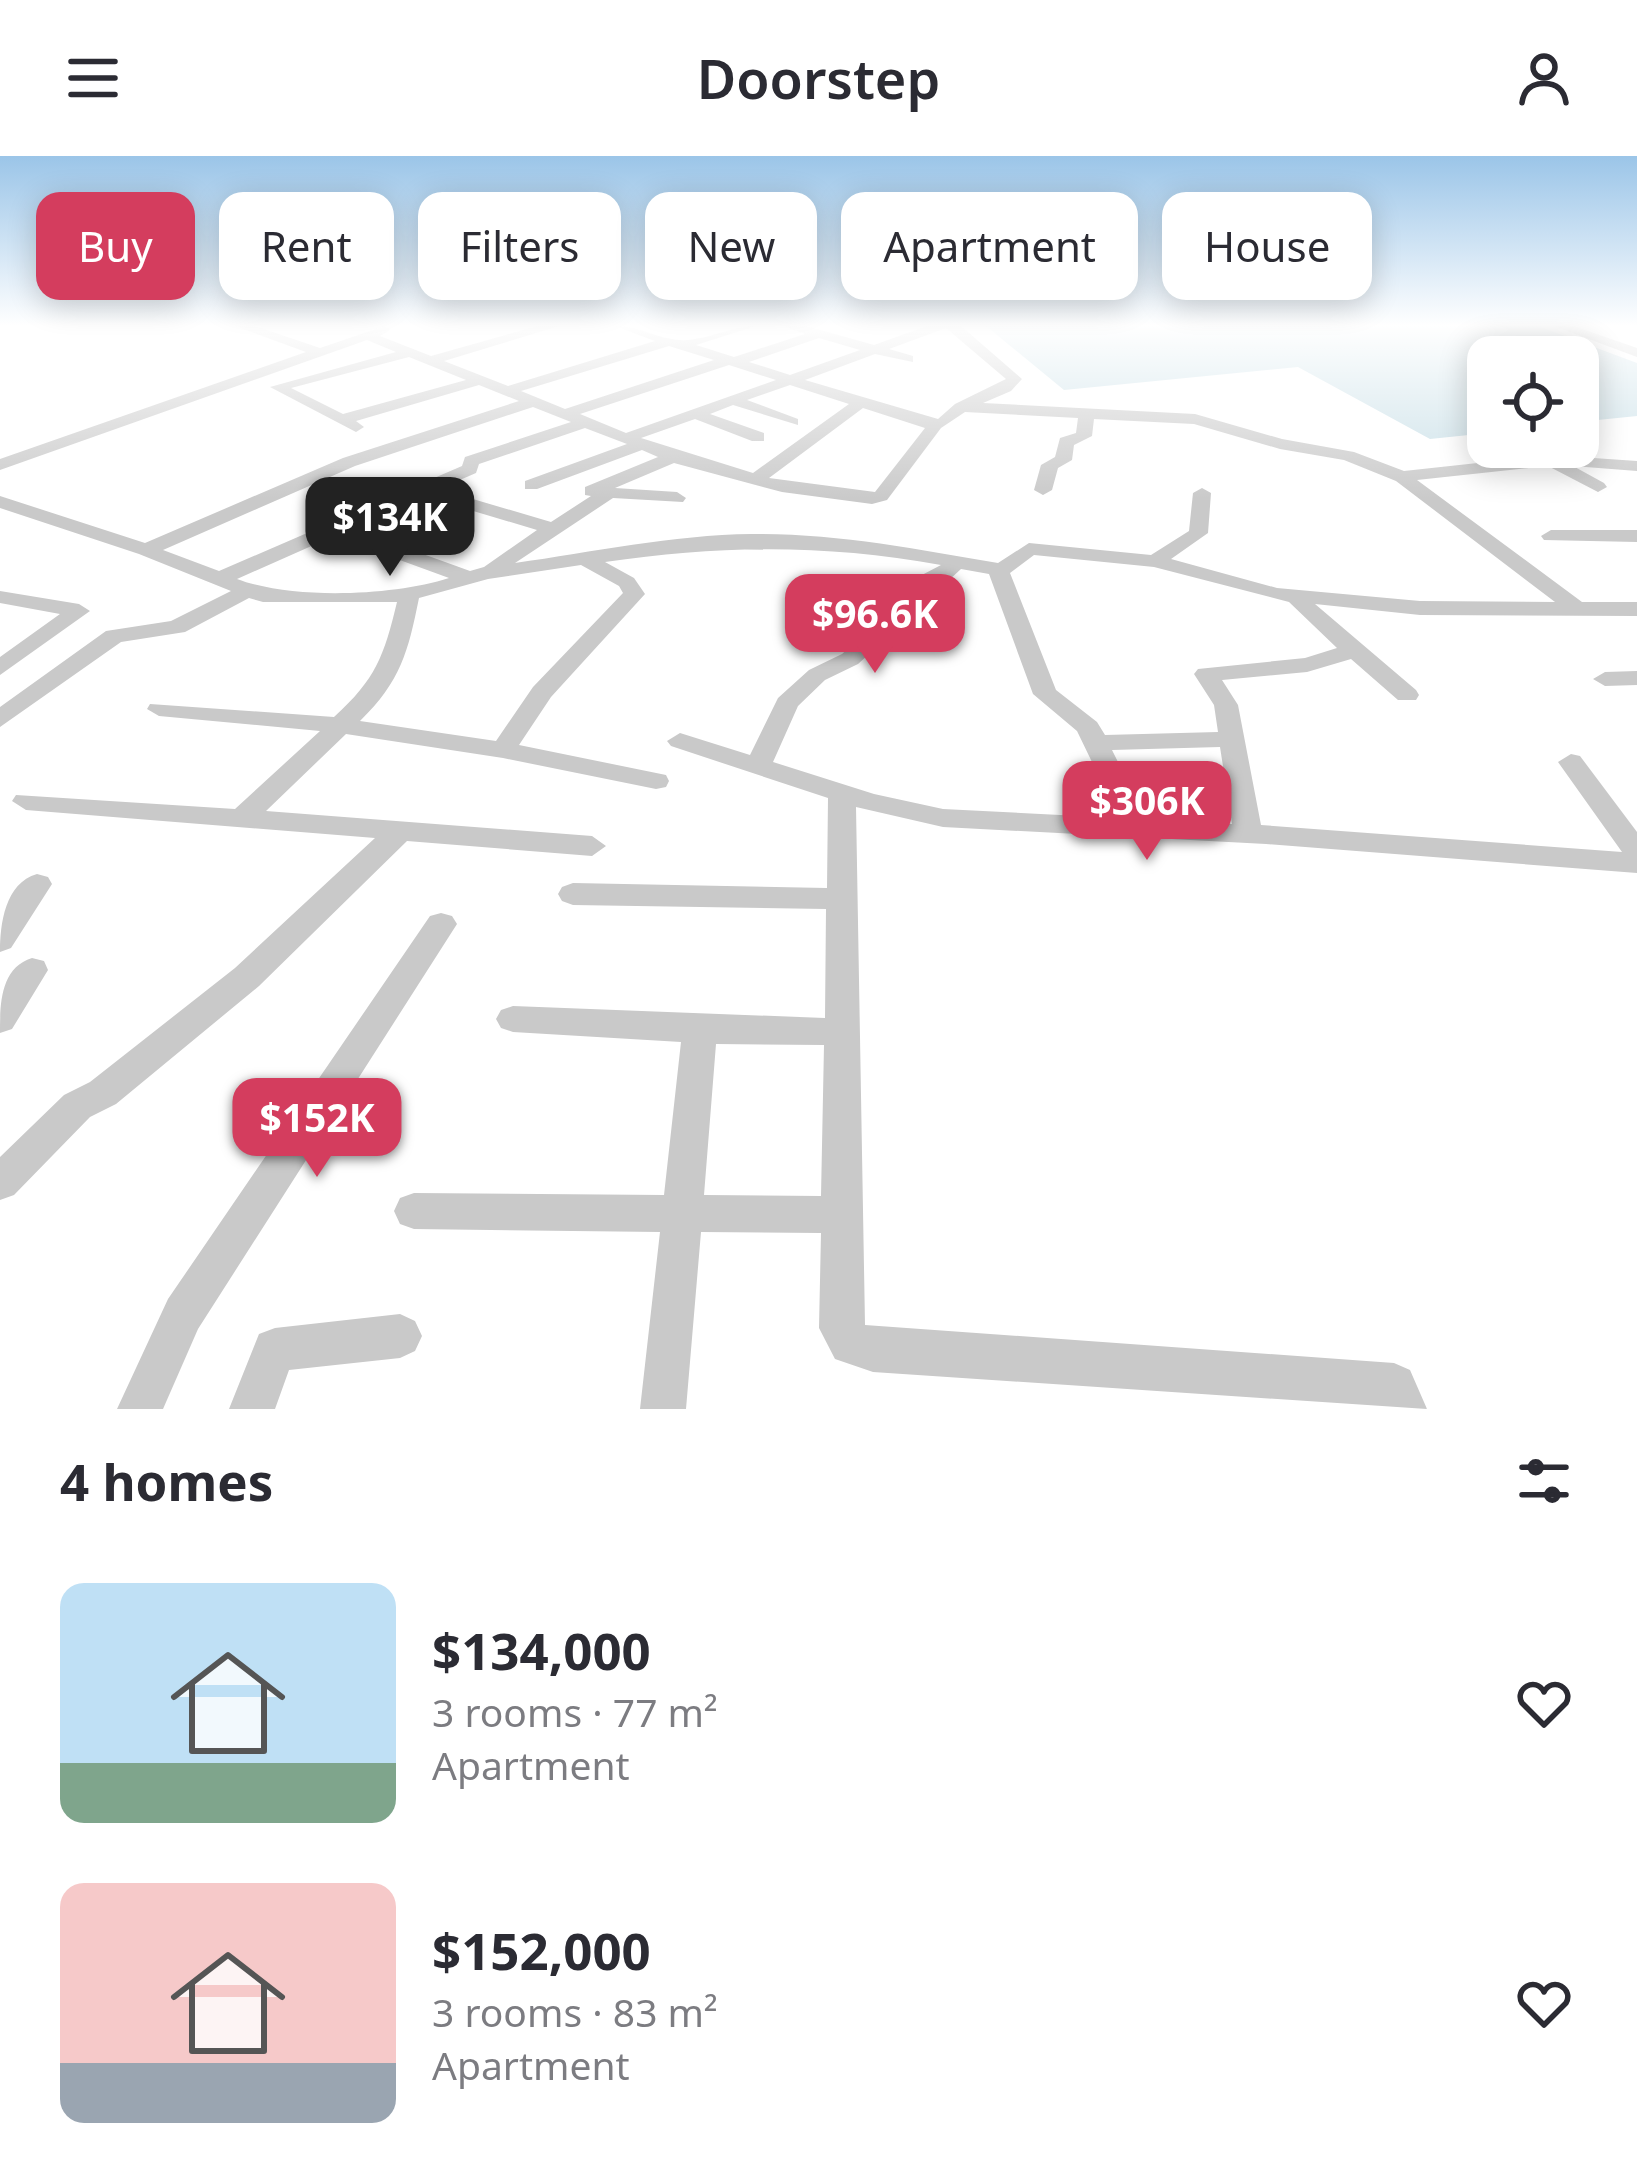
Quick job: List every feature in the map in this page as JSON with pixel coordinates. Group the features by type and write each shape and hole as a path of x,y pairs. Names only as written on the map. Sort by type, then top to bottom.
{"street":[{"path":"0,465 223,384"},
{"path":"286,384 277,387 348,424 412,399 470,384"},
{"path":"381,384 464,423"},
{"path":"492,384 673,457 755,481 860,500 881,496 936,424 961,406 1013,384"},
{"path":"507,391 530,384"},
{"path":"562,415 658,384"},
{"path":"531,485 697,414 780,384"},
{"path":"806,384 936,424"},
{"path":"736,401 792,422"},
{"path":"146,550 349,462 532,402"},
{"path":"755,481 862,402"},
{"path":"961,406 1195,419 1280,444 1348,456 1402,477 1579,610"},
{"path":"1042,490 1050,465 1064,460 1066,442 1084,436 1087,413"},
{"path":"697,414 758,436"},
{"path":"219,579 470,470 471,461 584,423"},
{"path":"673,457 591,491 677,497"},
{"path":"1599,461 1637,466"},
{"path":"1402,477 1480,468"},
{"path":"1564,468 1598,487"},
{"path":"421,490 553,530"},
{"path":"332,528 477,576 609,493"},
{"path":"1155,561 1198,533 1202,493"},
{"path":"0,502 146,550 263,596 319,599 410,593 477,576 681,545 788,540 874,547 998,569 1009,567 1030,549 1155,561 1296,596 1420,608 1637,609"},
{"path":"1551,536 1637,536"},
{"path":"503,750 542,692 634,594 627,582 583,559"},
{"path":"758,766 787,703 878,634 892,621 907,592 941,577 955,562"},
{"path":"998,569 1045,694 1088,727 1139,831"},
{"path":"0,719 114,636 178,627 248,590"},
{"path":"243,817 376,692 394,658 410,593"},
{"path":"1296,596 1314,618 1377,664 1407,695"},
{"path":"0,597 79,611 0,668"},
{"path":"1248,835 1226,705 1206,674 1307,665 1355,650"},
{"path":"1605,679 1637,678"},
{"path":"159,709 337,725 503,750 656,781"},
{"path":"1096,743 1230,739"},
{"path":"680,741 842,793 943,818 1637,862"},
{"path":"1571,762 1637,852"},
{"path":"842,793 841,1328 851,1342 873,1350 1394,1386 1404,1409"},
{"path":"26,801 592,846"},
{"path":"0,1184 77,1106 103,1093 247,977 401,830"},
{"path":"0,940 37,884"},
{"path":"573,894 841,899"},
{"path":"140,1409 183,1314 441,924"},
{"path":"0,1020 32,970"},
{"path":"514,1019 700,1030 841,1032"},
{"path":"663,1409 700,1030"},
{"path":"414,1211 841,1215"},
{"path":"253,1409 275,1350 400,1336"}],"water":[{"path":"1057,384 1120,384 1064,390"},
{"path":"1330,384 1467,384 1467,435 1430,439"},
{"path":"1599,384 1637,384 1637,416 1599,420"}]}
